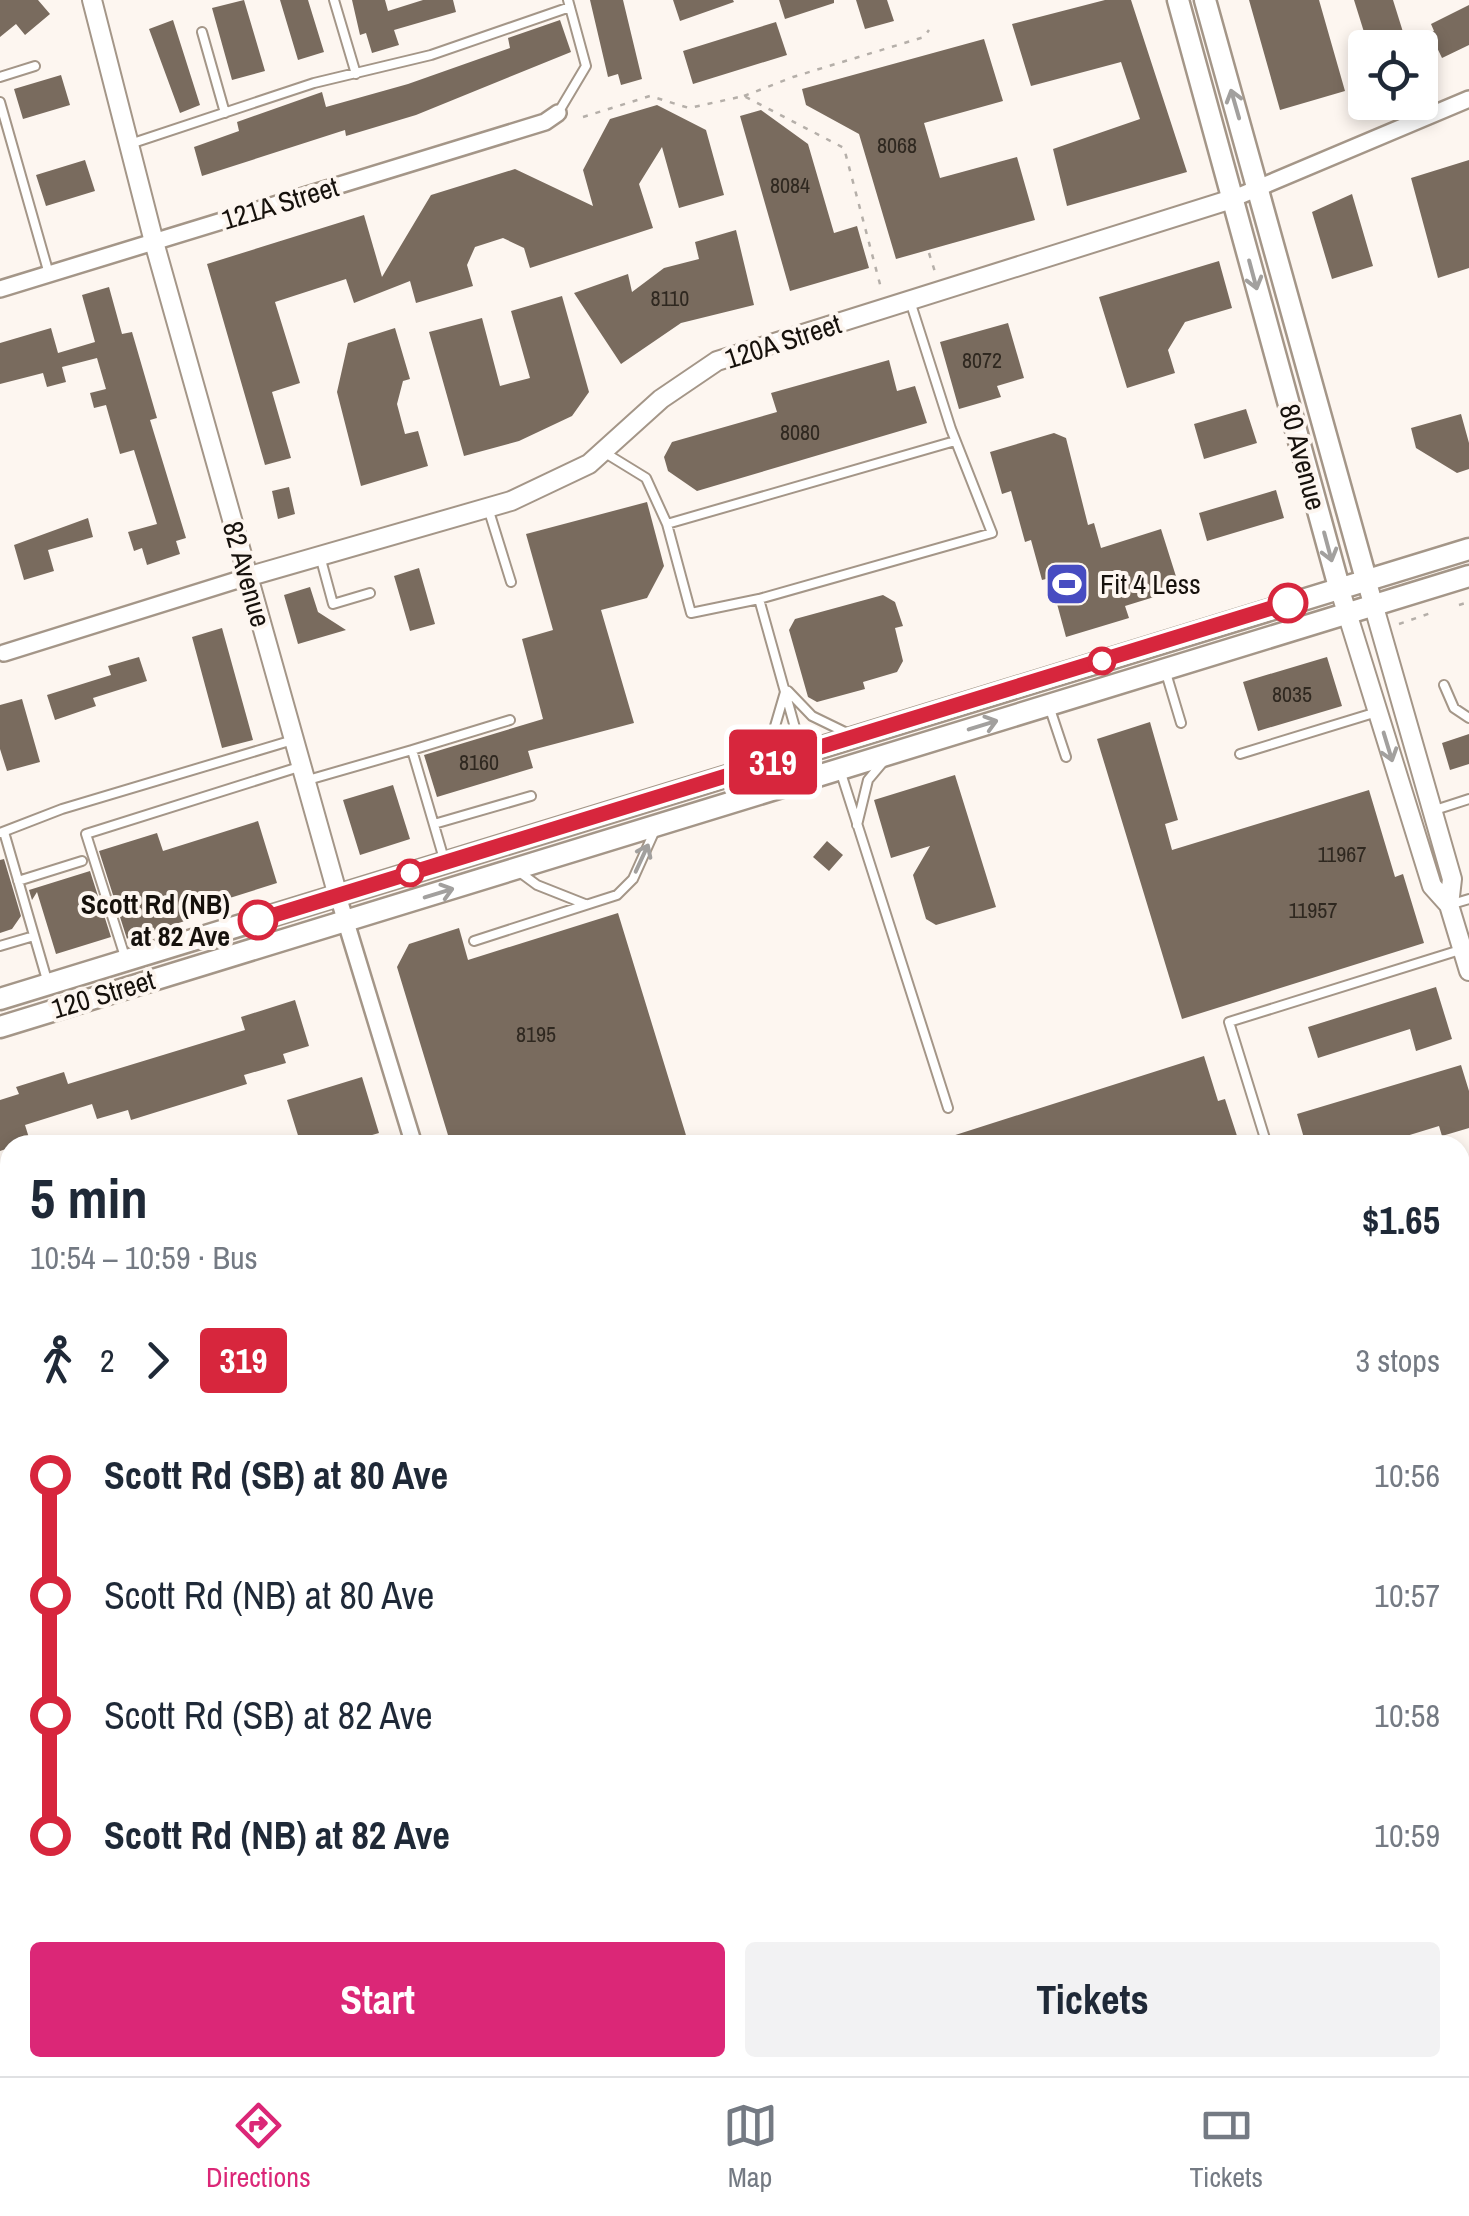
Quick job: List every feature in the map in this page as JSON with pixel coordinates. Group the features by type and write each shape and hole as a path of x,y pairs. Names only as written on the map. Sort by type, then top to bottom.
{"main road":[{"name":"80 Avenue","path":"1178,0 1339,587"},
{"path":"1190,0 1193,8 1208,10"},
{"name":"80 Avenue","path":"1208,10 1366,579"},
{"name":"120 Street","path":"0,999 1469,548"},
{"name":"120 Street","path":"0,1026 1469,576"},
{"path":"839,769 844,754 868,741 881,728"},
{"path":"759,793 770,779 799,768 802,752"}],"street":[{"name":"82 Avenue","path":"92,0 247,577 411,1135"},
{"name":"120A Street","path":"2,657 247,577 488,508 588,464 661,399 717,361 1232,199 1469,99"},
{"name":"121A Street","path":"0,289 545,122 558,113"},
{"name":"80 Avenue","path":"1366,579 1452,879 1449,905 1469,971"},
{"name":"80 Avenue","path":"1339,587 1432,886 1449,905"}],"lane":[{"path":"334,0 356,74"},
{"path":"130,145 225,113 430,55 569,4 586,66 558,113"},
{"path":"202,32 225,113"},
{"path":"0,77 34,66"},
{"path":"0,102 49,274"},
{"path":"602,451 646,478 667,524 691,613 992,533 955,441 910,301"},
{"path":"667,524 955,441"},
{"path":"488,508 511,582"},
{"path":"320,556 333,604 370,593"},
{"path":"759,598 802,752"},
{"path":"1165,668 1181,723"},
{"path":"1444,685 1454,708 1469,718"},
{"path":"786,688 812,716 855,736"},
{"path":"746,771 773,733 786,688"},
{"path":"1049,704 1066,757"},
{"path":"1240,754 1377,712"},
{"path":"126,960 86,834 303,774 412,750 510,720"},
{"path":"49,984 2,833 62,810 294,740"},
{"path":"412,750 446,863"},
{"path":"858,825 868,780 896,752"},
{"path":"839,769 948,1108"},
{"path":"434,824 531,796"},
{"path":"1432,811 1469,798"},
{"path":"474,941 626,889 657,826"},
{"path":"18,881 82,861"},
{"path":"515,869 537,885 590,904"},
{"path":"1449,905 1469,899"},
{"path":"0,946 34,936"},
{"path":"1264,1135 1229,1022 1462,950"}],"path":[{"path":"583,117 650,96 689,108 744,96 793,76 924,37 928,30"},
{"path":"744,96 844,148 882,294"},
{"path":"929,252 936,274"},
{"path":"1458,605 1469,602"},
{"path":"1400,622 1431,613"}],"building":[{"path":"0,0 38,0 50,14 25,35 16,24 0,37"},
{"path":"244,0 265,71 232,80 212,8"},
{"path":"280,0 308,0 324,52 298,60"},
{"path":"352,0 385,0 388,11 423,0 453,0 456,12 394,30 399,45 372,53 366,33 360,35"},
{"path":"590,0 623,0 642,79 621,85 618,74 608,77"},
{"path":"673,0 733,0 734,2 680,21"},
{"path":"779,0 834,0 834,3 785,19"},
{"path":"856,0 887,0 894,21 865,29"},
{"path":"1105,0 1131,0 1187,172 1067,206 1053,149 1140,119 1121,62 1031,86 1012,24"},
{"path":"1249,0 1319,0 1345,91 1280,110"},
{"path":"1354,0 1393,0 1402,30 1363,30"},
{"path":"1469,5 1469,45 1442,58 1438,30 1431,24"},
{"path":"173,20 200,105 180,113 149,29"},
{"path":"560,20 571,52 416,115 346,136 345,130 202,176 194,147 239,131 237,122 322,92 326,107 408,84 510,48 508,38"},
{"path":"776,22 787,55 693,84 683,51"},
{"path":"984,39 1003,101 924,123 940,178 1017,157 1035,220 896,259 859,134 806,105 802,89"},
{"path":"61,75 70,105 23,119 14,89"},
{"path":"657,105 706,130 724,195 679,208 662,147 639,184 653,228 530,268 524,248 503,238 475,247 467,265 473,286 416,303 410,281 354,303 346,279 275,302 300,383 272,392 291,458 265,465 207,264 364,215 382,277 431,195 515,169 593,206 583,170 610,119"},
{"path":"761,110 808,144 834,233 857,226 869,268 790,291 740,116"},
{"path":"85,160 95,191 46,206 36,175"},
{"path":"1469,160 1469,268 1438,278 1411,178"},
{"path":"1352,194 1373,266 1332,279 1312,212"},
{"path":"736,230 754,305 681,323 621,364 574,293 628,274 632,292 664,268 699,259 695,242"},
{"path":"1219,261 1232,308 1185,322 1168,350 1175,373 1127,388 1099,297"},
{"path":"109,287 122,334 132,332 157,418 150,420 186,538 176,541 180,554 147,565 142,548 134,551 128,532 157,524 134,450 120,454 106,405 94,408 90,393 106,389 97,358 62,367 66,382 47,387 43,373 0,384 0,343 51,328 58,353 95,342 82,295"},
{"path":"562,296 589,392 572,416 519,441 464,456 429,332 482,318 500,386 530,378 511,311"},
{"path":"1008,323 1024,378 997,386 1001,397 959,409 940,342"},
{"path":"395,328 410,379 403,381 397,404 405,434 418,431 428,466 361,486 337,392 348,343"},
{"path":"889,360 897,391 915,386 927,423 697,491 668,471 664,457 672,442 777,412 771,393"},
{"path":"1246,409 1257,443 1204,459 1194,424"},
{"path":"1461,414 1469,443 1469,469 1457,473 1416,448 1411,428"},
{"path":"1054,433 1066,438 1088,525 1094,523 1101,548 1161,529 1180,589 1125,606 1129,618 1066,637 1050,578 1042,580 1031,540 1025,542 1011,491 1002,494 990,452"},
{"path":"289,487 295,514 278,519 272,491"},
{"path":"1276,490 1284,518 1207,541 1199,513"},
{"path":"647,502 664,566 647,598 601,610 634,723 528,751 533,768 437,797 424,755 543,719 522,639 553,630 526,534"},
{"path":"88,518 93,537 48,550 54,571 24,580 14,545"},
{"path":"419,568 435,624 410,631 394,576"},
{"path":"310,587 318,612 346,630 298,644 284,595"},
{"path":"883,595 895,602 903,626 895,628 903,661 897,672 863,682 865,689 817,702 808,697 789,630 795,619"},
{"path":"222,628 253,740 222,748 192,637"},
{"path":"139,657 147,681 93,698 96,706 55,720 47,695 111,675 108,666"},
{"path":"1327,657 1342,706 1258,731 1243,682"},
{"path":"22,699 40,762 7,771 0,749 0,705"},
{"path":"1150,722 1178,820 1165,824 1172,850 1369,790 1395,877 1403,874 1424,943 1182,1019 1097,739"},
{"path":"1469,734 1469,764 1450,770 1442,743"},
{"path":"955,775 996,907 936,925 926,919 913,875 930,846 891,858 874,800"},
{"path":"393,785 410,839 360,855 343,800"},
{"path":"258,821 277,883 182,913 185,921 127,939 99,851 157,833 163,851"},
{"path":"827,841 843,855 829,871 813,857"},
{"path":"4,859 21,916 12,929 0,933 0,860"},
{"path":"90,871 111,937 56,954 37,892 32,900 29,890"},
{"path":"618,913 686,1135 448,1135 397,967 409,944 459,928 468,960"},
{"path":"1436,987 1452,1039 1416,1051 1410,1029 1318,1058 1308,1027"},
{"path":"295,1000 309,1046 283,1054 286,1063 244,1075 247,1084 131,1120 128,1110 97,1119 92,1104 25,1125 28,1135 0,1135 0,1100 19,1094 16,1087 64,1072 68,1084 245,1030 241,1017"},
{"path":"1204,1056 1218,1101 1225,1099 1237,1135 955,1135"},
{"path":"1461,1065 1469,1091 1469,1128 1445,1135 1439,1126 1410,1135 1303,1135 1297,1114"},
{"path":"362,1077 379,1133 298,1135 287,1100"}],"bus line":[{"name":"319","path":"258,920 1288,603"}],"place":[{"name":"Fit 4 Less","path":"1067,584"},
{"name":"Scott Rd (NB) at 82 Ave","path":"258,920"}]}
